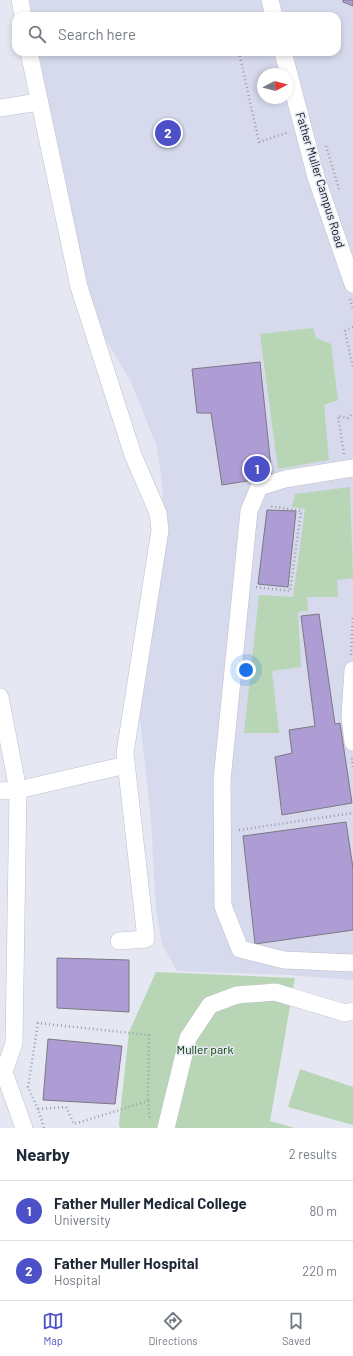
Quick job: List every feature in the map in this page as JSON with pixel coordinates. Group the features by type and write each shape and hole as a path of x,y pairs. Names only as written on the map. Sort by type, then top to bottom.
{"street":[{"path":"20,0 22,12"},
{"path":"270,0 273,12"},
{"path":"30,56 38,102 79,287 133,455 158,513 160,530 125,753 146,939 119,941"},
{"name":"Father Muller Campus Road","path":"283,56 316,177 353,284"},
{"path":"0,108 38,102"},
{"path":"348,462 259,487 249,511 222,780 223,906 240,949 284,960 353,963"},
{"path":"353,670 350,716 353,742"},
{"path":"0,698 18,790 14,1043 2,1073 24,1128"},
{"path":"0,791 18,790 126,765"},
{"path":"166,1128 188,1038 210,1005 237,995 275,992 345,1013 353,1011"}],"path":[{"path":"240,56 259,142 291,131"},
{"path":"353,327 345,331 353,367"},
{"path":"348,462 338,416 348,418 353,412"},
{"path":"254,587 290,591 301,511 266,505"},
{"path":"236,830 353,813"},
{"path":"44,1128 38,1109 28,1087 38,1023 149,1035 148,1101 150,1121"},
{"path":"38,1109 66,1107 74,1124 148,1101"}],"shaded area":[{"path":"14,0 353,0 353,980 287,975 177,971 162,944 156,908 151,821 139,709 163,491 157,447 131,382 97,325 80,265 30,56 341,56 341,12 17,12"}],"green space":[{"path":"313,328 316,338 331,344 338,400 324,405 329,460 278,469 260,334"},
{"path":"350,487 353,578 337,580 338,597 307,597 308,611 298,612 301,667 272,671 279,733 244,733 259,595 293,597 305,509 292,507 295,494"},
{"name":"Muller park","path":"156,972 295,978 270,1121 295,1128 120,1128 119,1124 129,1032"},
{"path":"300,1069 353,1087 353,1125 288,1107"}],"building":[{"path":"343,0 353,0 353,6 343,2"},
{"path":"260,362 272,477 222,485 211,413 197,413 192,369"},
{"path":"267,510 296,511 288,587 258,584"},
{"path":"319,614 335,724 340,723 352,803 282,815 275,757 292,753 289,730 315,726 301,616"},
{"path":"346,822 353,868 353,930 255,944 243,836"},
{"path":"57,958 129,960 129,1012 57,1008"},
{"path":"48,1039 122,1046 115,1104 43,1100"}],"place":[{"name":"Father Muller Hospital","path":"168,133"},
{"name":"Father Muller Medical College","path":"257,469"}]}
